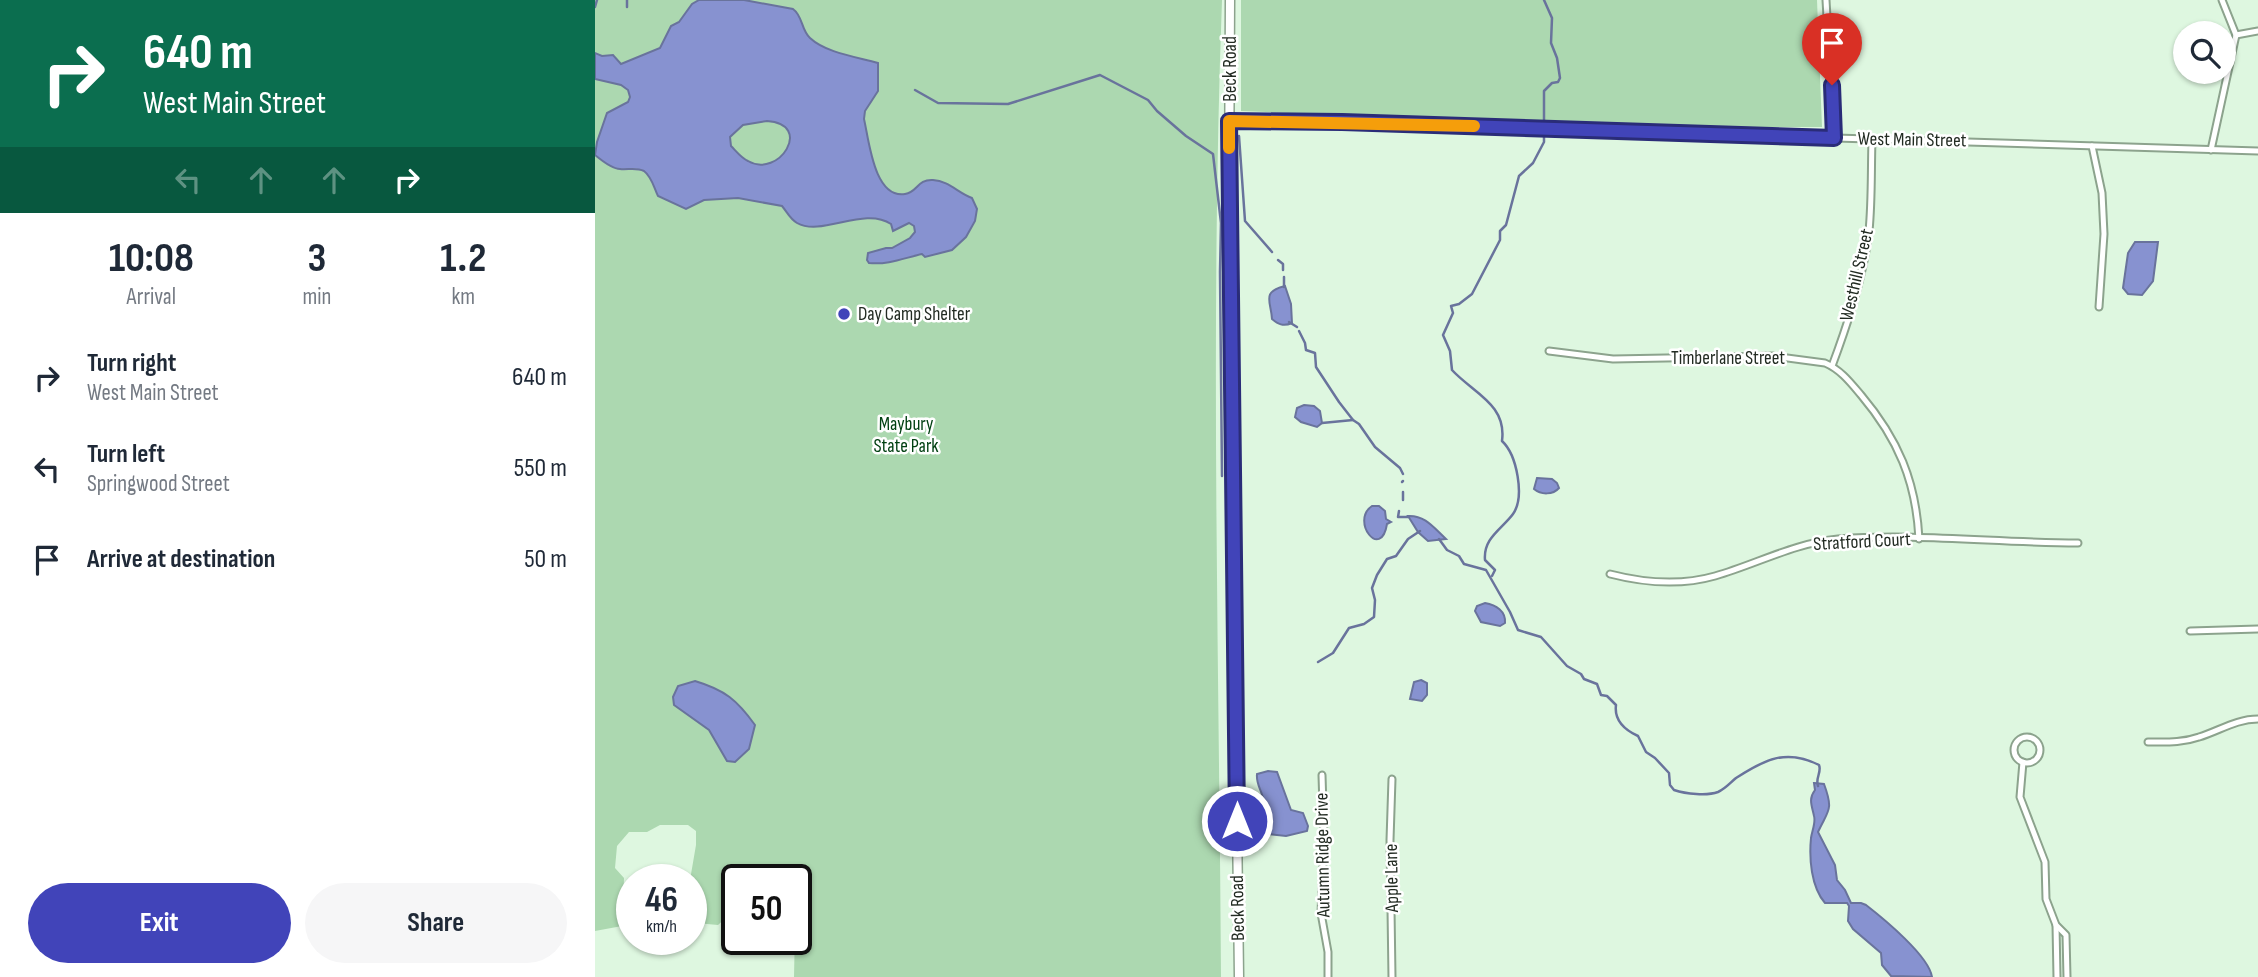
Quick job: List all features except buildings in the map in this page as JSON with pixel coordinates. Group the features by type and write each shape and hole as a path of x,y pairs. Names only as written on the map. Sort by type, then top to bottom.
{"main road":[{"name":"Beck Road","path":"1230,0 1229,121 1239,977"}],"street":[{"path":"1826,0 1834,138"},
{"path":"2222,0 2230,21"},
{"path":"2236,35 2258,31"},
{"path":"2211,150 2225,84"},
{"name":"West Main Street","path":"1229,121 1342,122 2258,151"},
{"name":"Westhill Street","path":"1832,366 1867,245 1872,140"},
{"path":"2092,146 2102,192 2104,234 2099,307"},
{"name":"Timberlane Street","path":"1549,351 1638,360 1772,356 1832,366"},
{"path":"1832,366 1843,374 1867,403 1897,447 1912,490 1919,539"},
{"name":"Stratford Court","path":"1610,573 1657,583 1685,582 1714,576 1812,543 1839,539 2078,543"},
{"path":"2190,631 2258,629"},
{"path":"2148,742 2188,740 2237,721 2258,719"},
{"path":"2023,738 2031,738 2038,743 2039,754 2031,762 2023,762 2016,756 2016,744 2023,738"},
{"path":"2023,762 2020,797 2045,862 2046,900 2056,925 2057,977"},
{"name":"Autumn Ridge Drive","path":"1322,775 1324,839 1321,913 1328,952 1328,977"},
{"name":"Apple Lane","path":"1392,779 1392,977"},
{"path":"2056,925 2066,935 2067,977"}],"green space":[{"name":"Maybury State Park","path":"595,0 1222,0 1216,366 1221,977 794,977 794,955 812,955 812,864 721,864 721,922 718,925 707,924 707,864 693,864 696,831 688,825 660,825 647,832 629,832 617,846 616,927 595,931"},
{"path":"1241,0 1817,0 1822,127 1639,127 1241,111"}],"water":[{"path":"699,0 744,0 793,9 799,15 807,35 817,43 842,54 878,63 878,91 865,111 864,119 871,153 880,178 886,187 895,193 909,193 924,181 933,180 972,198 977,209 975,221 966,237 952,250 925,257 922,254 889,262 869,263 868,253 892,248 910,238 915,232 914,226 909,223 893,231 891,224 868,218 818,227 807,226 797,223 782,206 738,198 704,200 686,209 658,196 651,179 644,171 617,169 595,155 607,113 628,102 630,97 628,90 621,85 595,79 595,53 602,56 613,55 621,64 660,48 671,26 679,22 692,4","holes":["767,121 781,124 788,131 790,140 787,149 771,163 760,165 748,161 731,146 730,137 743,125"]},
{"path":"2135,242 2158,242 2153,281 2142,295 2128,294 2123,288 2128,253"},
{"path":"1285,286 1291,304 1292,323 1283,325 1272,319 1269,298 1273,291"},
{"path":"1304,405 1314,406 1320,411 1322,423 1317,427 1295,417 1297,408"},
{"path":"1537,478 1552,479 1559,488 1550,493 1537,491 1534,489"},
{"path":"1372,506 1379,506 1385,511 1386,519 1391,522 1387,524 1379,539 1374,539 1365,528 1366,513"},
{"path":"1408,516 1424,520 1446,539 1428,541 1418,532"},
{"path":"1485,603 1499,609 1504,615 1505,623 1500,626 1481,622 1475,611 1477,606"},
{"path":"1421,680 1427,683 1427,695 1422,701 1410,699 1414,682"},
{"path":"695,681 715,688 729,697 755,725 749,749 735,762 727,761 709,730 674,705 673,697 678,686"},
{"path":"1277,772 1291,810 1303,813 1307,831 1286,836 1267,834 1257,774"},
{"path":"1814,783 1824,784 1829,800 1829,810 1818,832 1835,865 1837,880 1851,903 1866,905 1905,938 1923,959 1932,977 1891,976 1882,965 1881,953 1853,929 1848,921 1847,903 1825,903 1820,896 1814,881 1810,854 1815,821 1811,800 1815,790"}],"waterway":[{"path":"595,7 597,0"},
{"path":"627,0 627,7"},
{"path":"1492,576 1495,570 1485,560 1485,552 1494,534 1517,507 1518,476 1512,456 1502,441 1502,428 1494,408 1452,370 1450,351 1443,335 1453,313 1451,306 1459,304 1472,294 1500,240 1500,231 1506,225 1519,176 1533,163 1544,142 1544,91 1560,78 1551,43 1552,18 1544,0"},
{"path":"915,90 938,103 1008,104 1100,75 1148,100 1186,136 1213,154 1221,223 1222,476"},
{"path":"1239,136 1245,221 1272,252"},
{"path":"1278,260 1283,264 1283,270"},
{"path":"1284,277 1284,287"},
{"path":"1289,322 1297,327"},
{"path":"1299,331 1306,350 1315,353 1316,367 1339,402 1375,447 1400,468 1403,474"},
{"path":"1322,423 1353,420"},
{"path":"1403,492 1403,500"},
{"path":"1399,511 1398,517 1408,517"},
{"path":"1318,662 1333,653 1349,628 1364,624 1374,617 1375,600 1372,588 1377,575 1387,559 1396,556 1408,539 1420,531"},
{"path":"1439,539 1447,550 1459,556 1464,564 1486,570 1518,630 1541,637 1567,666 1581,674 1584,679 1597,684 1601,695 1607,696 1616,705 1621,724 1638,736 1646,752 1669,773 1670,785 1674,790 1696,794 1718,792 1756,766 1786,757 1796,757 1819,765 1818,786"}],"slow traffic":[{"path":"1229,148 1229,121 1474,126"}],"place":[{"name":"Day Camp Shelter","path":"844,314"}],"route":[{"path":"1237,821 1229,121 1342,122 1834,138 1832,85"}]}
